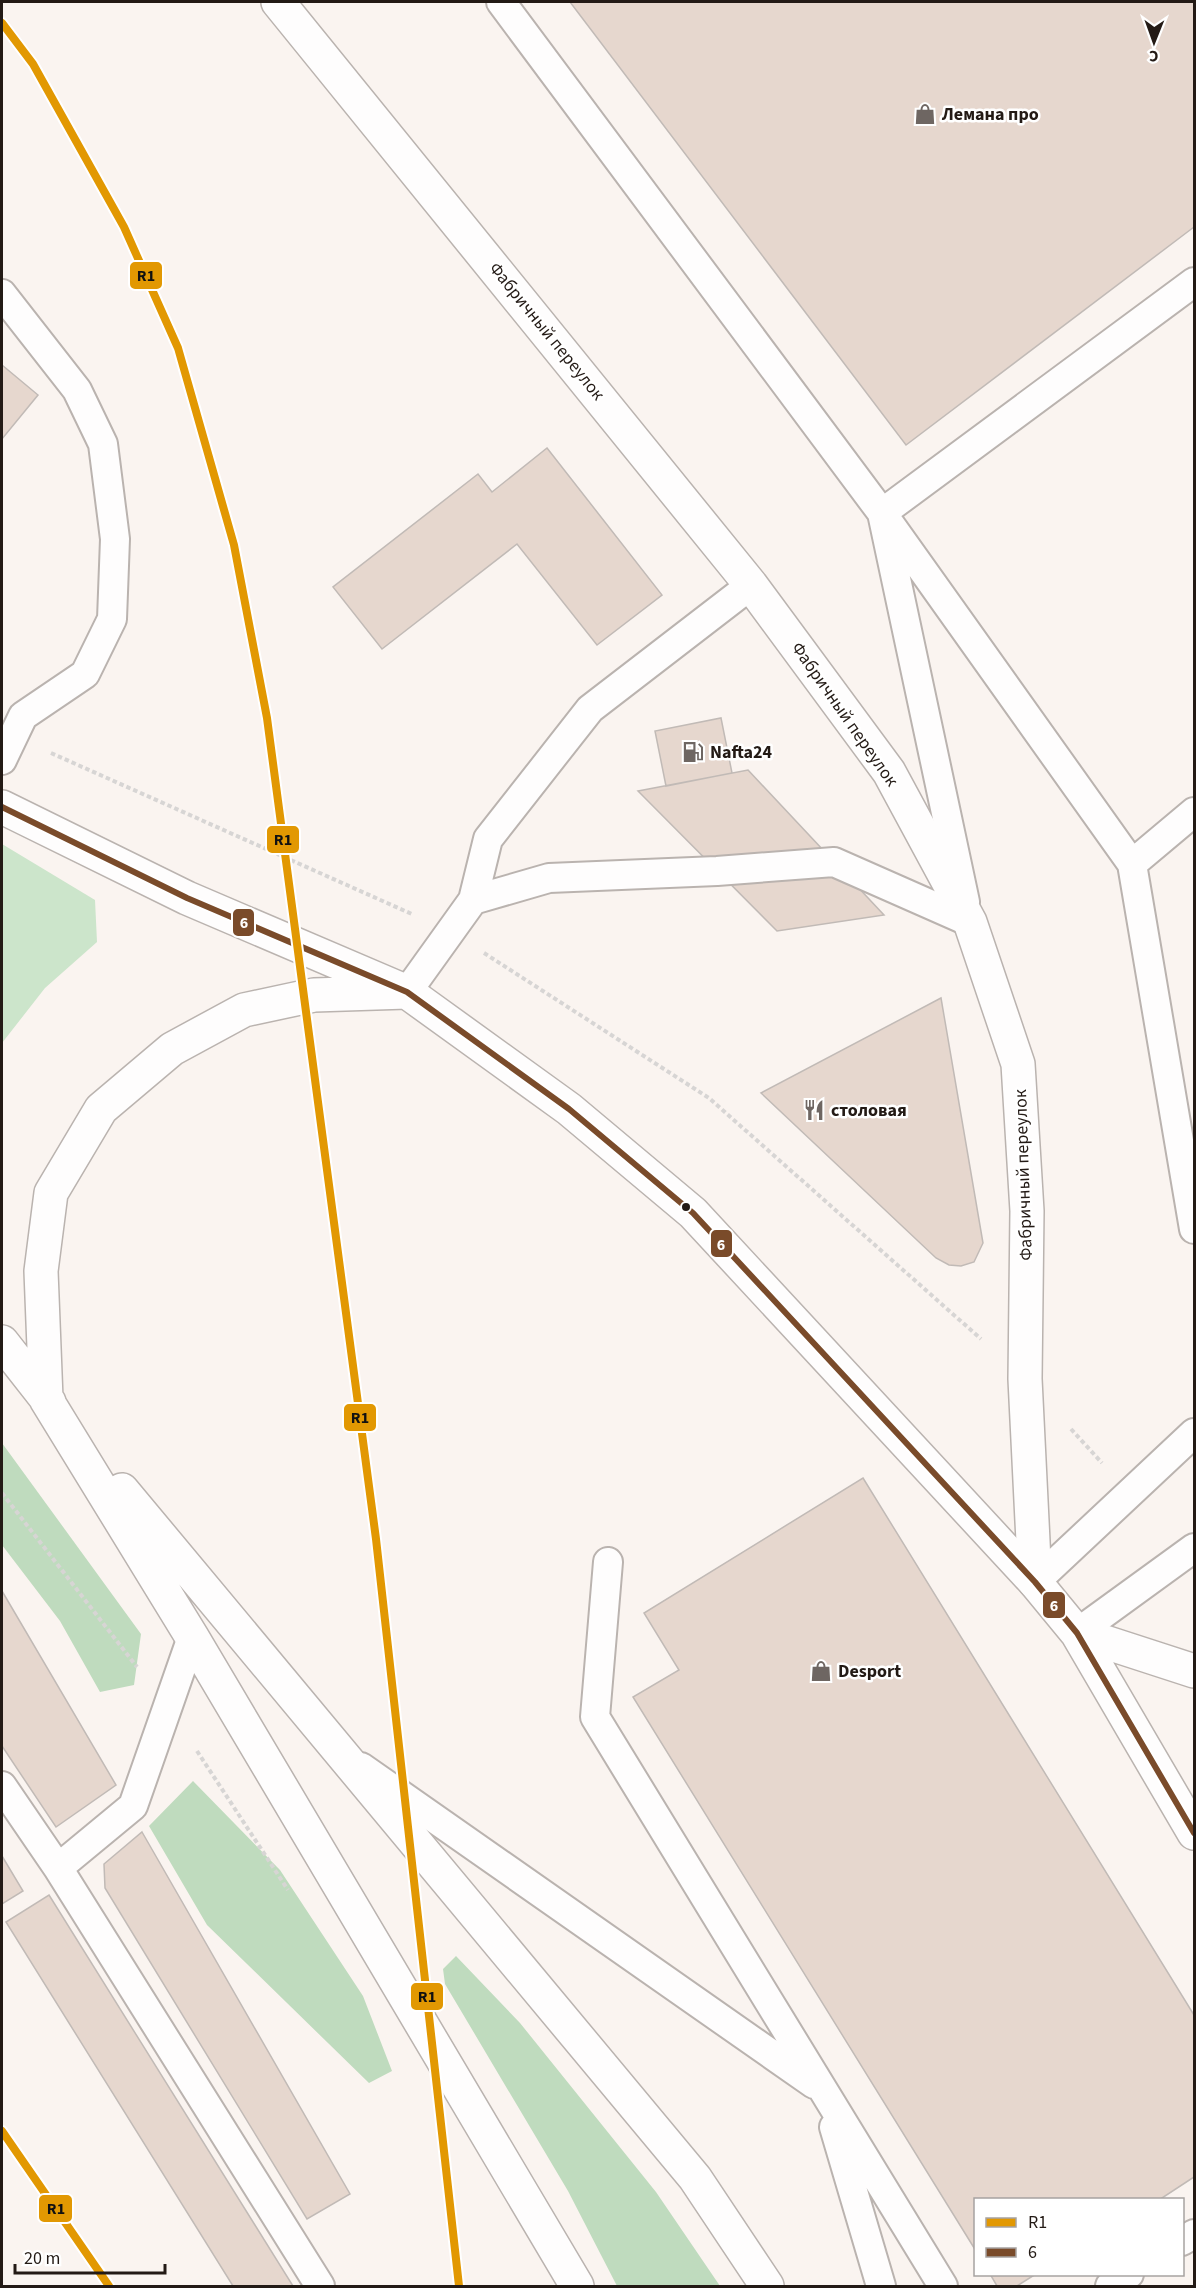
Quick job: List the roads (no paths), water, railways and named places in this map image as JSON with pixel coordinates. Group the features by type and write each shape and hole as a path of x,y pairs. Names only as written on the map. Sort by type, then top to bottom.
{"main road":[{"name":"Фабричный переулок","path":"278,2 752,585 889,772 970,922 1018,1064 1028,1211 1024,1379 1035,1582"},
{"path":"2,807 187,898 407,992 569,1109 693,1213 1035,1582 1077,1632 1194,1833"},
{"path":"407,992 314,995 244,1010 172,1049 101,1109 51,1193 40,1271 46,1399 192,1637 577,2286"},
{"path":"2,1342 46,1399 695,2178 767,2286"},
{"path":"1077,1632 1194,1671"}],"lane":[{"path":"501,2 882,513 1132,864 1194,1229"},
{"path":"882,513 1194,282"},
{"path":"2,294 77,390 103,444 115,538 112,619 84,674 23,716 7,748"},
{"path":"882,513 970,922"},
{"path":"407,992 473,900 488,839 590,709 752,585"},
{"path":"1132,864 1194,812"},
{"path":"473,900 549,878 717,871 834,862 970,922"},
{"path":"1035,1582 1194,1433"},
{"path":"1077,1632 1194,1548"},
{"path":"608,1562 595,1717 943,2286"},
{"path":"58,1868 133,1806 192,1637"},
{"path":"341,1753 824,2091 881,2286"},
{"path":"2,1786 58,1868 320,2286"},
{"path":"1110,2286 1126,2276"}],"place":[{"name":"Лемана про","path":"925,114"},
{"name":"Nafta24","path":"693,752"},
{"name":"столовая","path":"814,1110"},
{"name":"Desport","path":"821,1671"}]}
